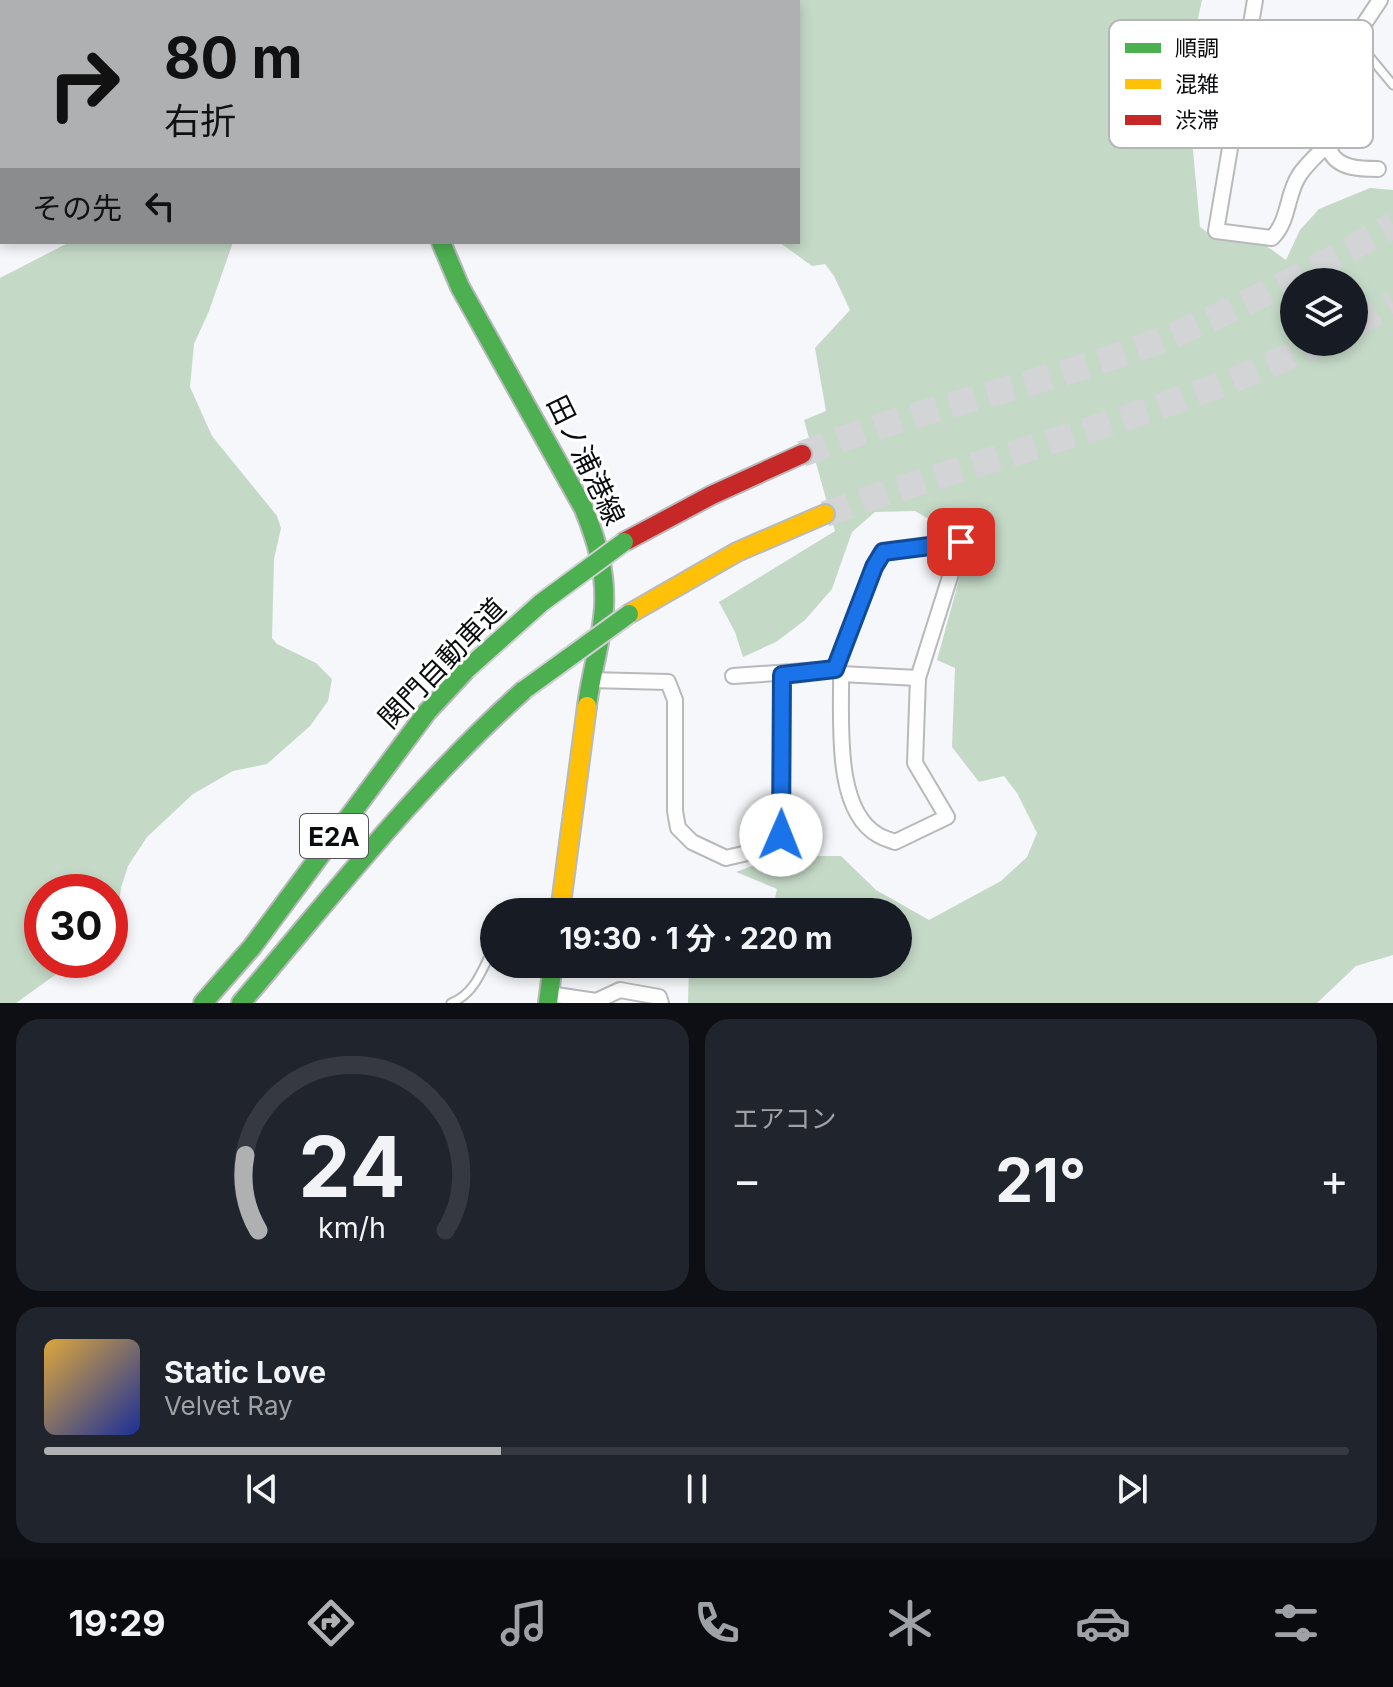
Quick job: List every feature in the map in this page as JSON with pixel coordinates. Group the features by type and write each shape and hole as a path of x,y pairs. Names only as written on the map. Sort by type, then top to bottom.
{"main road":[{"name":"田ノ浦港線","path":"442,244 460,287 584,509 597,541 603,573 604,608 590,680 562,898"},
{"name":"関門自動車道","path":"203,1003 252,947 427,712 466,670 541,603 624,542 723,488 802,454"},
{"name":"E2A","path":"241,1003 434,773 476,730 524,690 629,614 737,552 825,514"},
{"path":"548,998 551,978"}],"street":[{"path":"1252,20 1255,0"},
{"path":"1367,20 1380,0"},
{"path":"1230,148 1216,231 1272,238 1282,228 1298,176 1325,148"},
{"path":"1330,148 1338,161 1360,169 1378,169"},
{"path":"961,542 918,678 915,763 947,817 895,842 876,834 854,809 843,773 838,671 874,567 883,552 961,542"},
{"path":"733,676 838,671 918,678"},
{"path":"590,680 668,682 675,700 675,811 678,828 692,842 726,858 773,847 781,835 782,675"},
{"path":"548,998 596,1001 620,990 659,997 661,1003"}],"lane":[{"path":"1373,61 1393,85"},
{"path":"451,1003 462,999 472,989 480,973"}],"green space":[{"path":"800,0 1202,0 1198,20 1109,20 1109,148 1193,148 1200,227 1215,238 1265,245 1286,260 1300,230 1319,209 1370,188 1393,190 1393,955 1356,966 1317,1003 688,1003 689,978 912,978 912,910 929,920 1001,881 1027,857 1037,833 1017,793 1004,776 979,782 952,747 955,668 937,660 969,543 915,511 875,512 852,532 832,589 805,620 776,642 743,657 735,632 719,602 835,531 804,420 826,411 815,348 850,310 825,264 812,266 782,244 800,244"},
{"path":"66,244 232,244 194,344 190,387 212,436 277,516 281,528 274,559 272,638 277,644 316,663 332,679 328,701 310,726 267,764 233,771 193,794 147,837 125,874 24,874 24,978 51,978 16,1003 0,1003 0,278"},
{"path":"779,856 841,856 876,890 890,898 775,898 777,889 736,872"}],"tunnel":[{"path":"802,454 882,426 1065,373 1166,338 1281,285 1393,225"},
{"path":"1368,317 1393,303"},
{"path":"825,514 1138,414 1290,356"}],"traffic: fast":[{"path":"442,244 460,287 584,509 593,533 602,569 604,607 587,706"},
{"path":"466,670 541,603 624,542"},
{"path":"524,690 629,614"},
{"path":"203,1003 252,947 427,712 466,670"},
{"path":"241,1003 412,802 524,690"},
{"path":"548,1003 551,978"}],"traffic: slow":[{"path":"629,614 737,552 825,514"},
{"path":"562,898 587,706"}],"traffic: jam":[{"path":"624,542 712,495 802,454"}],"route":[{"path":"781,835 782,675 835,669 874,567 883,552 961,542"}]}
